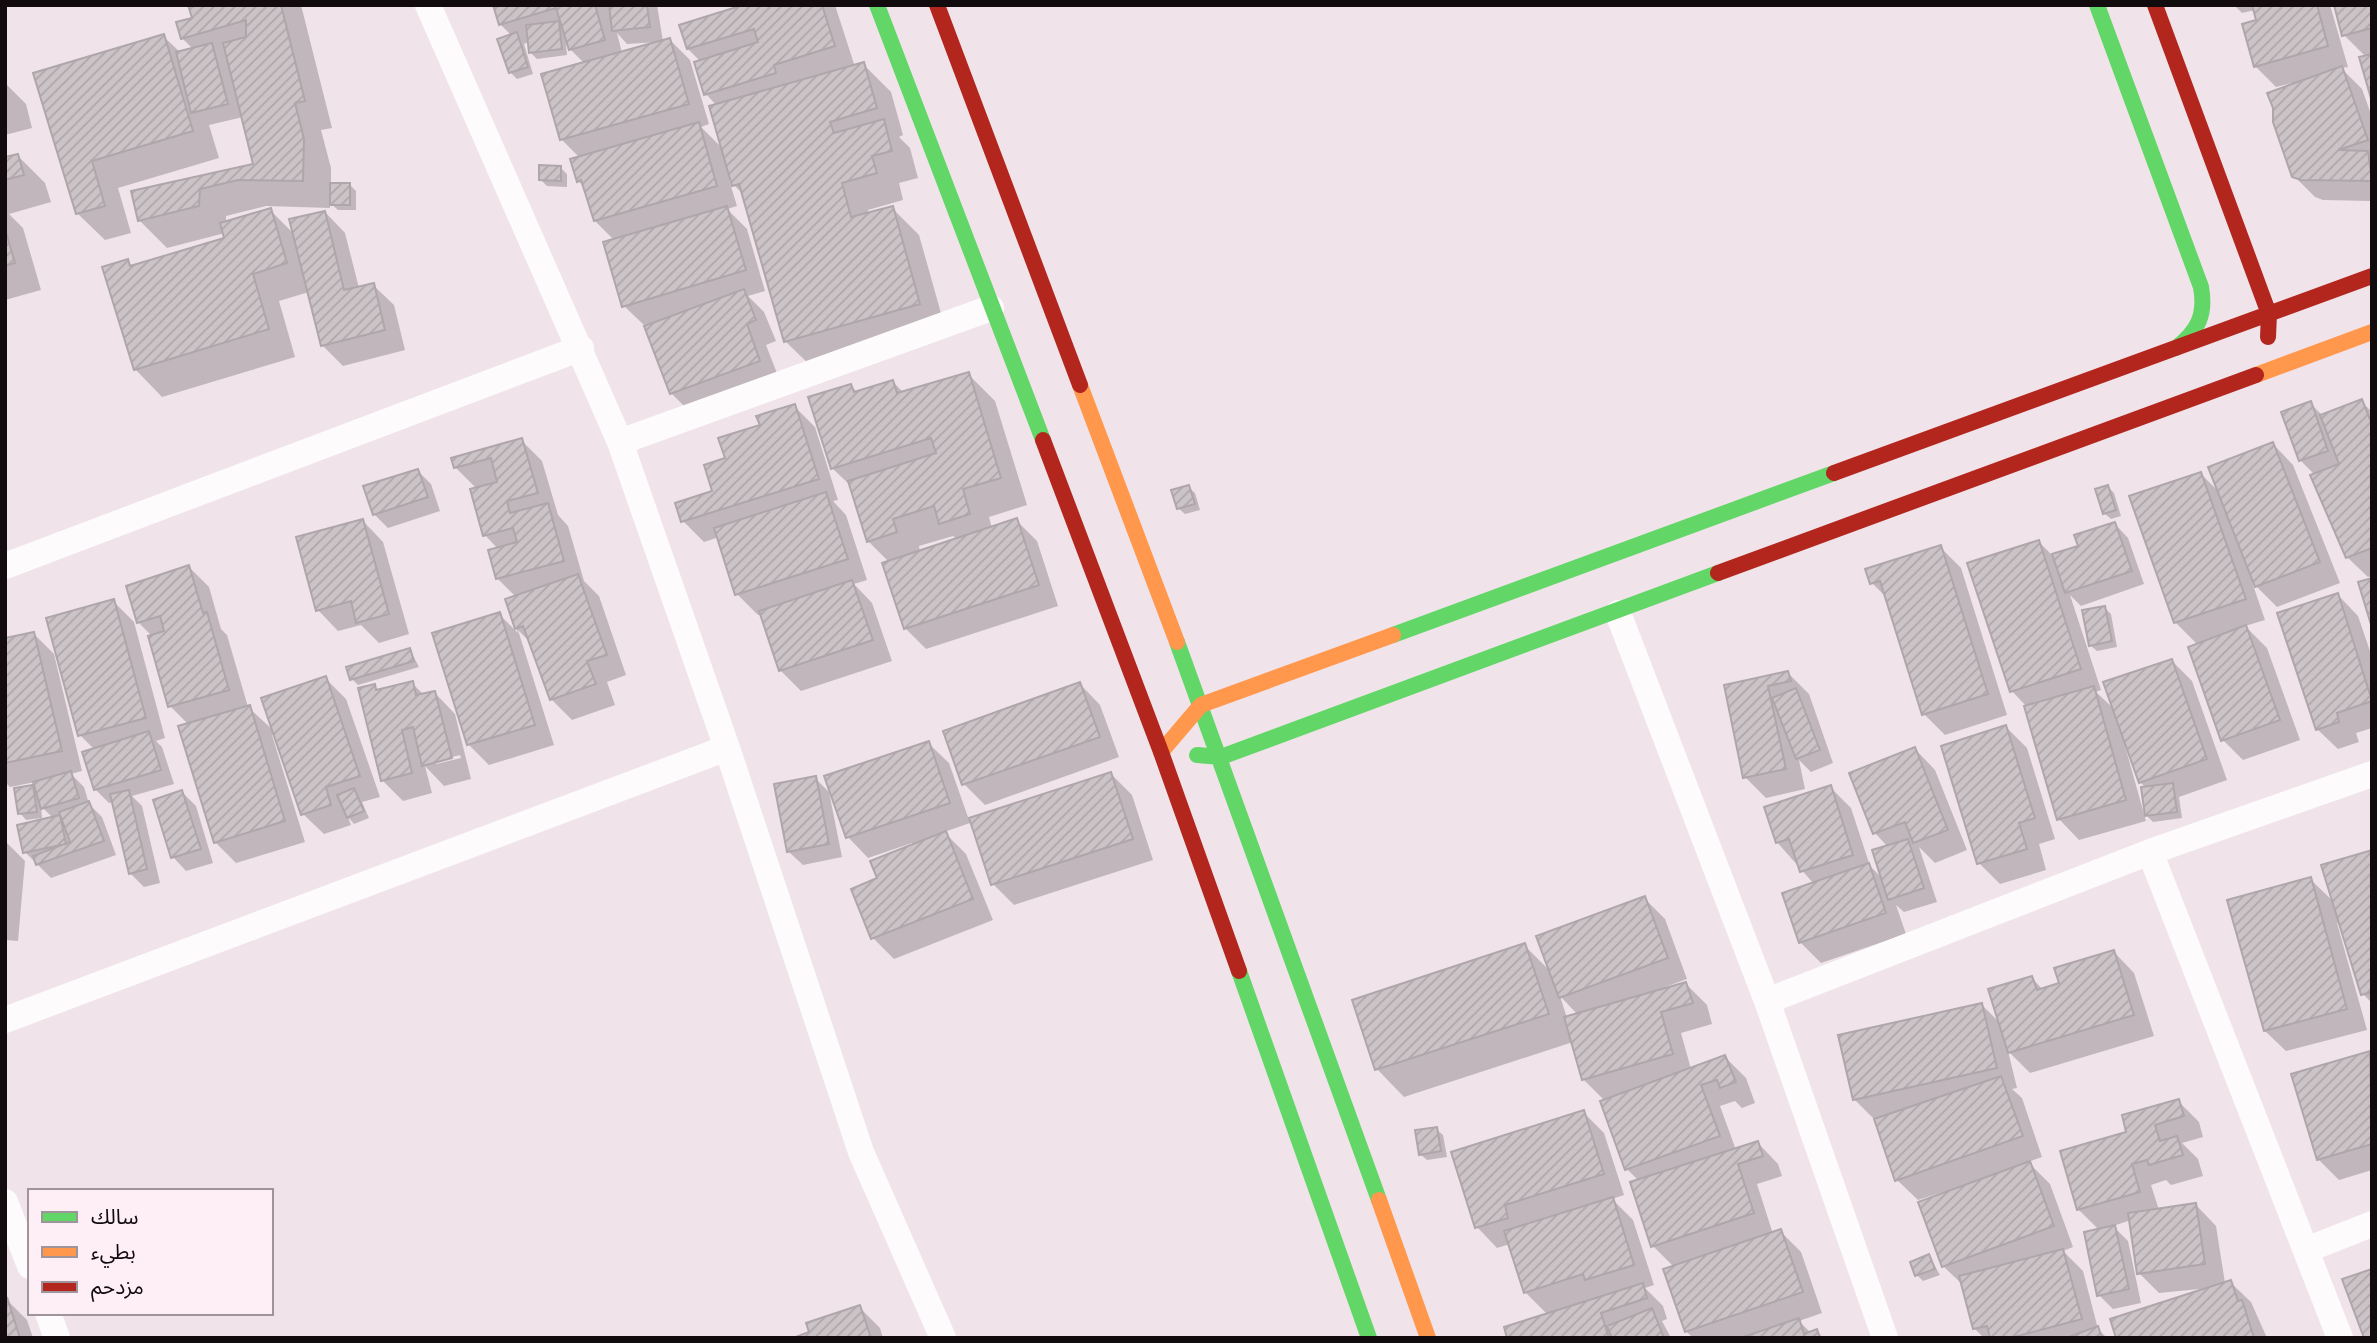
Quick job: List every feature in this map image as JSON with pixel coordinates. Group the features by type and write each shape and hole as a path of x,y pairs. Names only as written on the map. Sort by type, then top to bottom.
{"street":[{"path":"428,5 582,348 620,442 727,748 861,1152 943,1338"},
{"path":"877,5 1161,752 1369,1338"},
{"path":"937,5 1221,757 1428,1338"},
{"path":"2097,5 2203,294 2205,313 2200,326 2176,348"},
{"path":"2155,5 2269,314 2269,336 2253,351"},
{"path":"1161,752 1201,705 2372,276"},
{"path":"620,442 990,307"},
{"path":"1161,752 1221,757 1618,613 2372,332"},
{"path":"5,566 582,348"},
{"path":"2052,450 2121,408"},
{"path":"1618,613 1766,1001 1885,1338"},
{"path":"5,1020 727,748"},
{"path":"1766,1001 2150,852 2372,774"},
{"path":"2150,852 2340,1338"},
{"path":"5,1202 28,1261"},
{"path":"2306,1250 2372,1224"},
{"path":"49,1315 57,1338"}],"building":[{"path":"188,5 281,5 305,101 295,103 304,139 303,181 238,180 200,189 199,206 138,221 131,191 253,164 223,43 246,37 246,20 181,39 176,22 192,18"},
{"path":"493,5 595,5 605,40 569,50 556,8 499,25"},
{"path":"609,5 647,5 650,27 612,31"},
{"path":"743,5 822,5 835,46 774,65 776,73 704,95 694,62 758,42 754,29 687,49 679,25"},
{"path":"2252,5 2317,5 2328,46 2254,67 2242,24 2256,20"},
{"path":"2334,5 2372,5 2372,28 2342,36"},
{"path":"559,21 562,49 529,53 526,25"},
{"path":"517,32 528,67 509,73 497,39"},
{"path":"164,34 193,131 92,161 105,206 76,214 33,73"},
{"path":"670,38 689,104 560,140 541,74"},
{"path":"212,43 228,104 191,113 176,52"},
{"path":"2372,54 2372,102 2359,57"},
{"path":"864,62 877,108 830,122 834,133 884,119 892,151 872,156 877,173 842,183 851,217 893,206 920,304 784,342 739,184 732,186 709,106"},
{"path":"2342,66 2368,140 2338,150 2368,151 2372,181 2301,180 2292,177 2273,122 2273,108 2267,93"},
{"path":"699,122 717,186 594,221 581,180 577,182 570,159"},
{"path":"18,154 24,175 5,180 5,157"},
{"path":"539,165 561,166 561,181 539,180"},
{"path":"330,183 350,183 350,205 330,205"},
{"path":"727,206 746,270 622,307 603,242"},
{"path":"271,208 287,263 253,274 269,329 134,370 102,267 128,259 130,266 224,238 220,223"},
{"path":"325,211 344,290 374,283 385,330 321,346 289,219"},
{"path":"5,229 15,263 5,266"},
{"path":"744,289 756,320 747,324 760,361 670,394 644,326"},
{"path":"969,372 1001,478 963,489 970,514 939,524 934,506 893,519 897,532 867,542 848,481 936,453 931,438 831,469 808,397 851,384 854,392 893,380 897,393"},
{"path":"2362,399 2372,425 2372,548 2346,558 2310,475 2339,464 2320,415"},
{"path":"2311,401 2328,451 2299,461 2281,412"},
{"path":"795,404 819,479 681,522 675,503 712,491 704,465 725,458 718,438 760,425 756,416"},
{"path":"522,438 538,493 507,501 510,513 548,503 564,561 496,579 488,550 517,542 513,528 483,536 470,489 497,482 491,458 454,468 451,458"},
{"path":"2273,442 2320,562 2255,587 2208,467"},
{"path":"418,469 428,497 373,515 363,486"},
{"path":"2201,472 2246,599 2174,623 2129,496"},
{"path":"1189,485 1195,504 1177,509 1171,490"},
{"path":"2108,485 2116,510 2103,514 2095,489"},
{"path":"826,492 848,559 735,595 714,528"},
{"path":"1017,518 1039,585 904,629 882,563"},
{"path":"363,519 389,614 356,623 351,601 316,611 296,537"},
{"path":"2115,522 2132,571 2065,593 2052,554 2078,546 2074,535"},
{"path":"2039,540 2081,669 2010,692 1967,563"},
{"path":"1941,545 1988,694 1922,715 1880,581 1870,584 1865,569"},
{"path":"189,565 203,613 207,612 229,690 168,707 148,636 164,631 160,616 137,623 126,586"},
{"path":"578,574 607,655 587,661 596,684 550,700 523,626 515,629 505,599"},
{"path":"2372,578 2372,628 2358,582"},
{"path":"852,580 873,640 779,671 759,611"},
{"path":"2338,593 2372,701 2337,713 2339,722 2316,730 2277,613"},
{"path":"114,599 146,718 78,736 46,618"},
{"path":"2105,606 2112,641 2089,646 2082,610"},
{"path":"500,612 535,725 467,745 432,633"},
{"path":"2246,625 2280,720 2221,741 2188,647"},
{"path":"34,632 62,751 5,763 5,638"},
{"path":"410,648 414,661 350,680 346,667"},
{"path":"2172,659 2207,759 2139,783 2103,682"},
{"path":"1788,671 1791,681 1768,686 1786,769 1743,778 1724,685"},
{"path":"326,676 360,776 326,787 331,805 301,815 261,698"},
{"path":"413,681 416,695 435,691 452,758 422,766 413,727 402,730 412,773 381,781 358,688 375,684 376,690"},
{"path":"1080,682 1100,737 962,785 943,731"},
{"path":"2094,686 2126,800 2057,820 2024,706"},
{"path":"1796,688 1820,750 1796,759 1772,698"},
{"path":"250,705 285,821 214,843 178,726"},
{"path":"2006,725 2035,818 2019,823 2027,849 1977,864 1941,746"},
{"path":"149,731 161,770 94,790 82,752"},
{"path":"929,741 950,803 846,838 824,776"},
{"path":"1915,747 1948,830 1913,843 1905,822 1873,834 1849,773"},
{"path":"71,771 79,798 41,809 33,782"},
{"path":"1111,772 1133,839 991,885 969,818"},
{"path":"816,776 829,844 787,852 774,784"},
{"path":"2173,783 2177,812 2145,816 2141,787"},
{"path":"33,785 37,812 18,814 14,788"},
{"path":"1831,785 1853,855 1800,872 1789,839 1776,843 1764,807"},
{"path":"354,788 364,811 347,818 337,795"},
{"path":"129,790 147,869 129,874 110,794"},
{"path":"182,790 201,849 171,858 153,800"},
{"path":"89,801 104,841 36,865 33,856 70,842 59,812"},
{"path":"60,815 66,844 23,853 17,825"},
{"path":"946,831 973,899 871,939 851,889 877,878 870,861"},
{"path":"1908,839 1924,888 1888,900 1872,850"},
{"path":"2372,850 2372,992 2361,995 2321,865"},
{"path":"1869,863 1886,913 1799,943 1782,893"},
{"path":"2311,877 2347,1009 2264,1031 2227,900"},
{"path":"1645,896 1668,958 1559,998 1536,936"},
{"path":"1525,943 1549,1014 1375,1070 1352,1000"},
{"path":"2114,950 2134,1015 2008,1053 1988,989 2032,976 2037,990 2059,983 2054,968"},
{"path":"1686,982 1693,1003 1661,1012 1673,1054 1582,1080 1564,1017"},
{"path":"1982,1003 1997,1068 1853,1100 1838,1035"},
{"path":"2370,1051 2372,1144 2317,1160 2291,1074"},
{"path":"1725,1055 1736,1082 1720,1088 1717,1080 1701,1085 1720,1136 1625,1170 1600,1101"},
{"path":"2001,1076 2023,1136 1895,1181 1874,1119"},
{"path":"2179,1099 2184,1116 2155,1125 2160,1141 2177,1136 2183,1155 2149,1165 2147,1160 2132,1164 2140,1192 2077,1210 2060,1151 2126,1132 2122,1115"},
{"path":"1584,1110 1604,1174 1505,1205 1508,1218 1475,1228 1451,1152"},
{"path":"1437,1127 1441,1151 1419,1155 1415,1130"},
{"path":"1758,1141 1763,1156 1738,1164 1754,1213 1651,1247 1630,1182"},
{"path":"2030,1161 2054,1226 1942,1267 1918,1202"},
{"path":"1613,1197 1634,1265 1585,1280 1583,1274 1524,1293 1504,1231"},
{"path":"2196,1203 2205,1264 2137,1274 2128,1213"},
{"path":"2115,1225 2129,1289 2097,1296 2084,1232"},
{"path":"1781,1229 1803,1292 1685,1332 1663,1269"},
{"path":"2063,1249 2082,1319 2010,1338 1990,1338 1987,1326 1973,1329 1959,1276"},
{"path":"1929,1254 1935,1269 1915,1276 1910,1262"},
{"path":"2372,1269 2372,1338 2364,1338 2342,1279"},
{"path":"2231,1280 2238,1301 2242,1300 2254,1338 2116,1338 2110,1319"},
{"path":"1643,1283 1647,1298 1601,1313 1609,1338 1507,1338 1504,1327"},
{"path":"7,1297 20,1338 5,1338"},
{"path":"860,1305 871,1338 793,1338 809,1332 806,1323"},
{"path":"1652,1308 1664,1338 1612,1338 1607,1326"},
{"path":"1799,1318 1804,1334 1817,1329 1820,1338 1740,1338"},
{"path":"2098,1326 2102,1338 2066,1338"}],"traffic: fast":[{"path":"877,5 1043,440"},
{"path":"2097,5 2201,287 2199,322 2176,348"},
{"path":"1393,635 1834,473"},
{"path":"1197,755 1221,757 1718,573"},
{"path":"1177,642 1379,1200"},
{"path":"1239,971 1369,1338"}],"traffic: slow":[{"path":"2256,375 2372,332"},
{"path":"1080,385 1177,642"},
{"path":"1161,752 1201,705 1393,635"},
{"path":"1379,1200 1428,1338"}],"traffic: jam":[{"path":"937,5 1080,385"},
{"path":"2155,5 2269,314 2268,337"},
{"path":"1834,473 2372,276"},
{"path":"1718,573 2256,375"},
{"path":"1043,440 1161,752 1239,971"}]}
